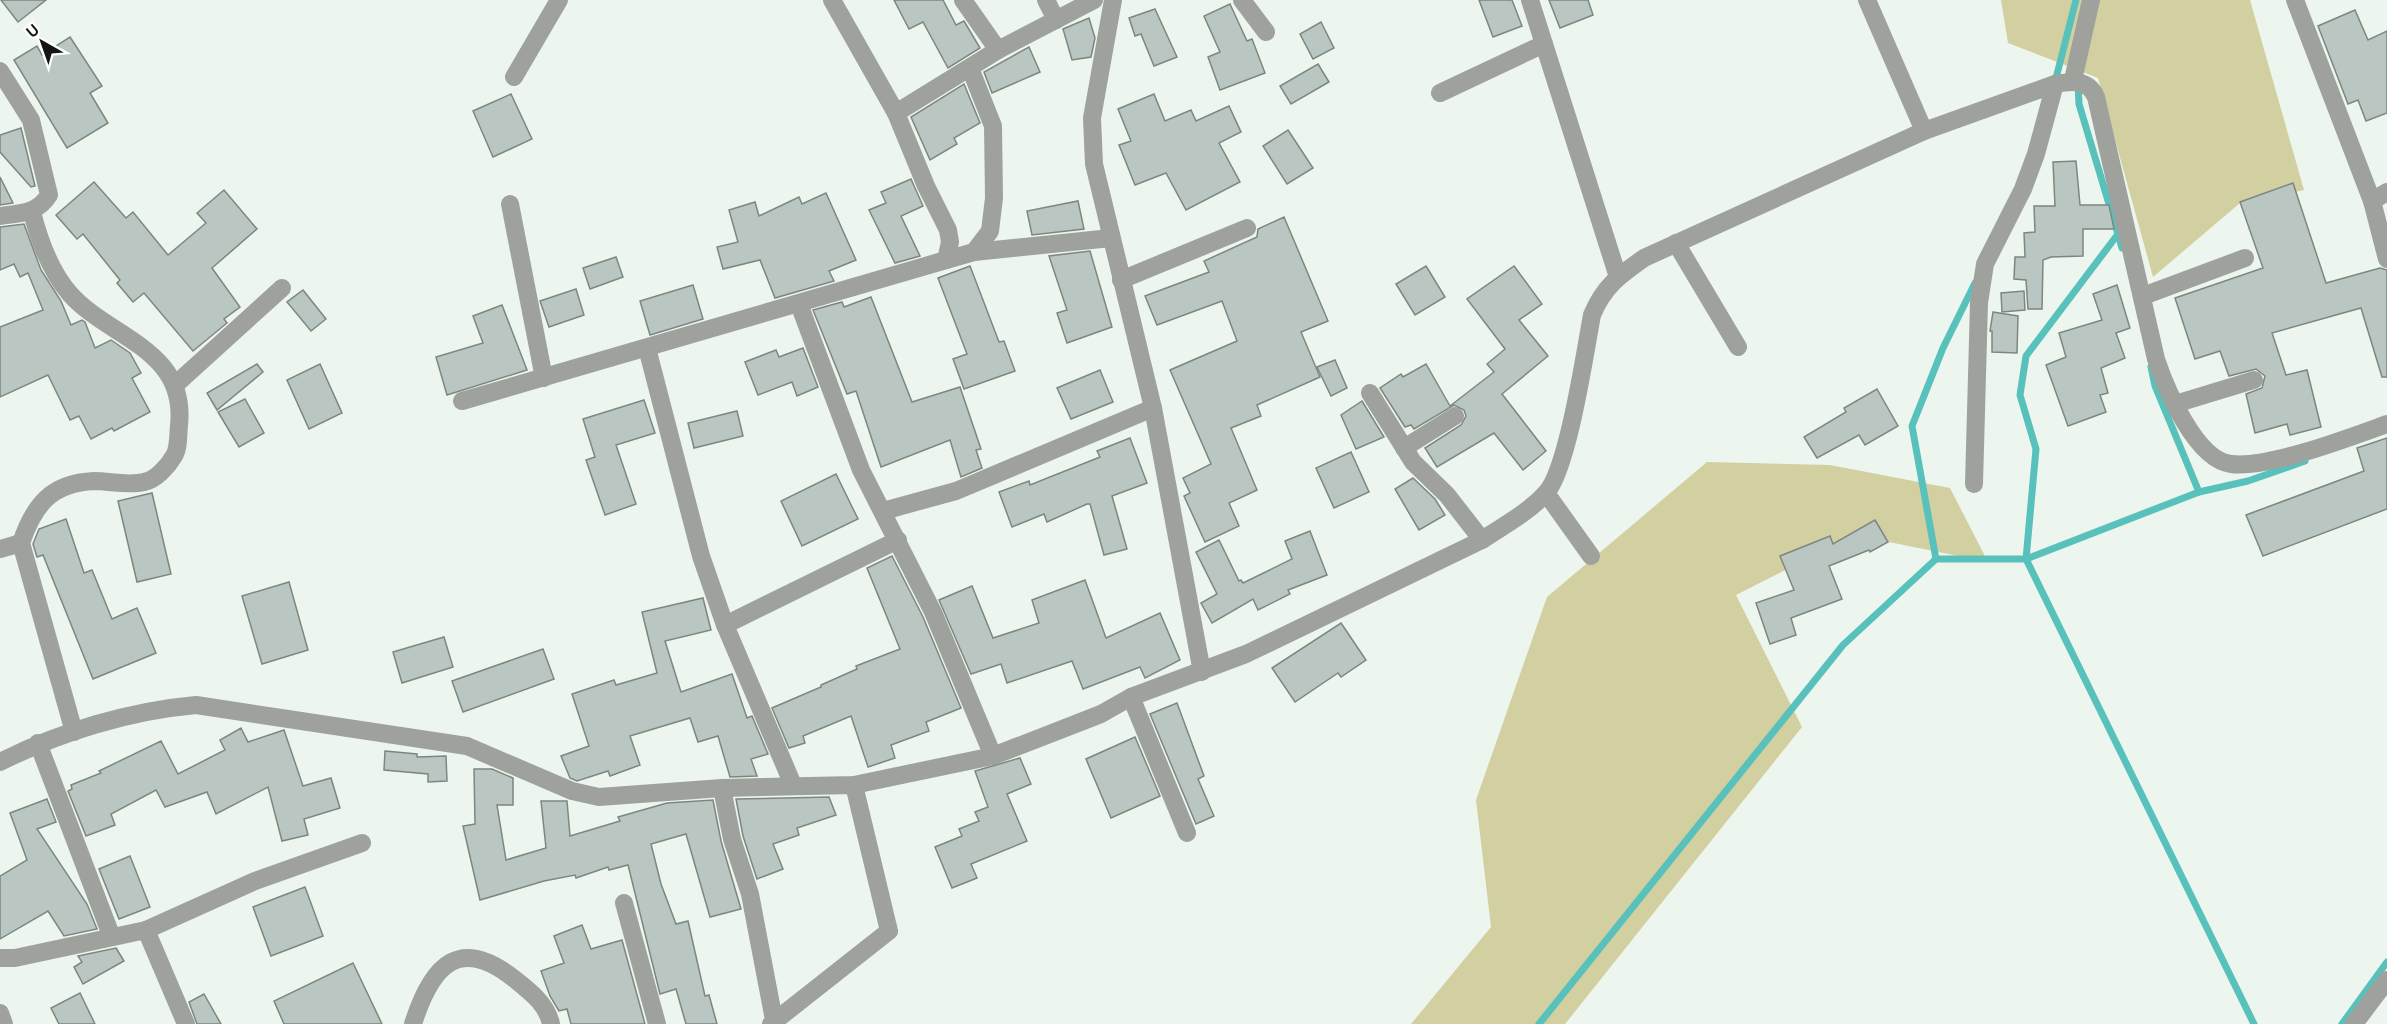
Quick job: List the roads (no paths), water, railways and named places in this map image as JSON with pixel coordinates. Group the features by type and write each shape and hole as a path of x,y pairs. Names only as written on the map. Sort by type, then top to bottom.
{"street":[{"path":"514,76 559,0"},
{"path":"832,0 896,113 926,186 948,230 950,242 946,260"},
{"path":"963,0 998,50"},
{"path":"1046,0 1056,20"},
{"path":"896,113 998,50 1094,0"},
{"path":"1113,0 1092,118 1094,164 1153,408 1202,672"},
{"path":"1242,0 1266,32"},
{"path":"1530,0 1618,277"},
{"path":"1867,0 1924,131"},
{"path":"1974,484 1979,303 1985,264 2023,189 2064,82 2091,0"},
{"path":"2295,0 2380,196 2387,259"},
{"path":"1440,93 1544,44"},
{"path":"970,68 993,126 994,152 994,198 990,231 974,252"},
{"path":"0,71 31,120 49,195 42,206 32,212 0,216"},
{"path":"0,762 38,743 74,732 158,708 196,705 466,746 572,791 599,797 722,788 854,785 993,756 1101,714 1131,697 1246,654 1482,540 1546,493 1555,479 1564,452 1592,315 1600,295 1618,277 1644,258 1924,131 2064,82 2083,83 2096,97 2156,359 2166,389 2190,429 2207,451 2230,464 2264,462 2387,424"},
{"path":"510,204 544,378"},
{"path":"32,212 37,235 57,276 70,295 98,318 133,339 165,368 175,385 180,413 176,454 160,473 145,482 92,481 54,491 30,515 21,543 74,732"},
{"path":"1121,279 1247,228"},
{"path":"462,401 974,252 1111,238"},
{"path":"1676,243 1738,347"},
{"path":"2143,296 2245,258"},
{"path":"175,385 282,288"},
{"path":"800,304 861,470 933,612 993,756"},
{"path":"647,348 701,556 725,625 793,785"},
{"path":"2175,404 2254,380"},
{"path":"1370,393 1413,462 1447,495 1482,540"},
{"path":"883,511 956,491 1153,408"},
{"path":"1404,448 1455,416"},
{"path":"1546,493 1591,556"},
{"path":"725,625 898,540"},
{"path":"0,549 21,543"},
{"path":"1131,697 1187,833"},
{"path":"38,743 111,935"},
{"path":"722,788 732,839 750,894 772,1022 889,931 854,785"},
{"path":"0,958 15,958 111,935 146,930 255,881 362,843"},
{"path":"624,903 657,1024"},
{"path":"146,930 186,1024"},
{"path":"413,1024 422,995 433,977 447,965 466,956 480,959 514,979 537,998 549,1015 551,1024"},
{"path":"2354,1024 2387,980"},
{"path":"0,1013 4,1024"}],"waterway":[{"path":"2055,82 2076,0"},
{"path":"2078,83 2079,104 2118,234"},
{"path":"2122,248 2118,234 2026,356 2020,395 2036,449 2026,559 2254,1024"},
{"path":"1936,559 1912,426 1943,348 1975,283"},
{"path":"2151,367 2155,386 2199,492"},
{"path":"1539,1024 1843,645 1936,559 2026,559 2199,492 2248,481 2305,461"},
{"path":"2342,1024 2387,962"}]}
